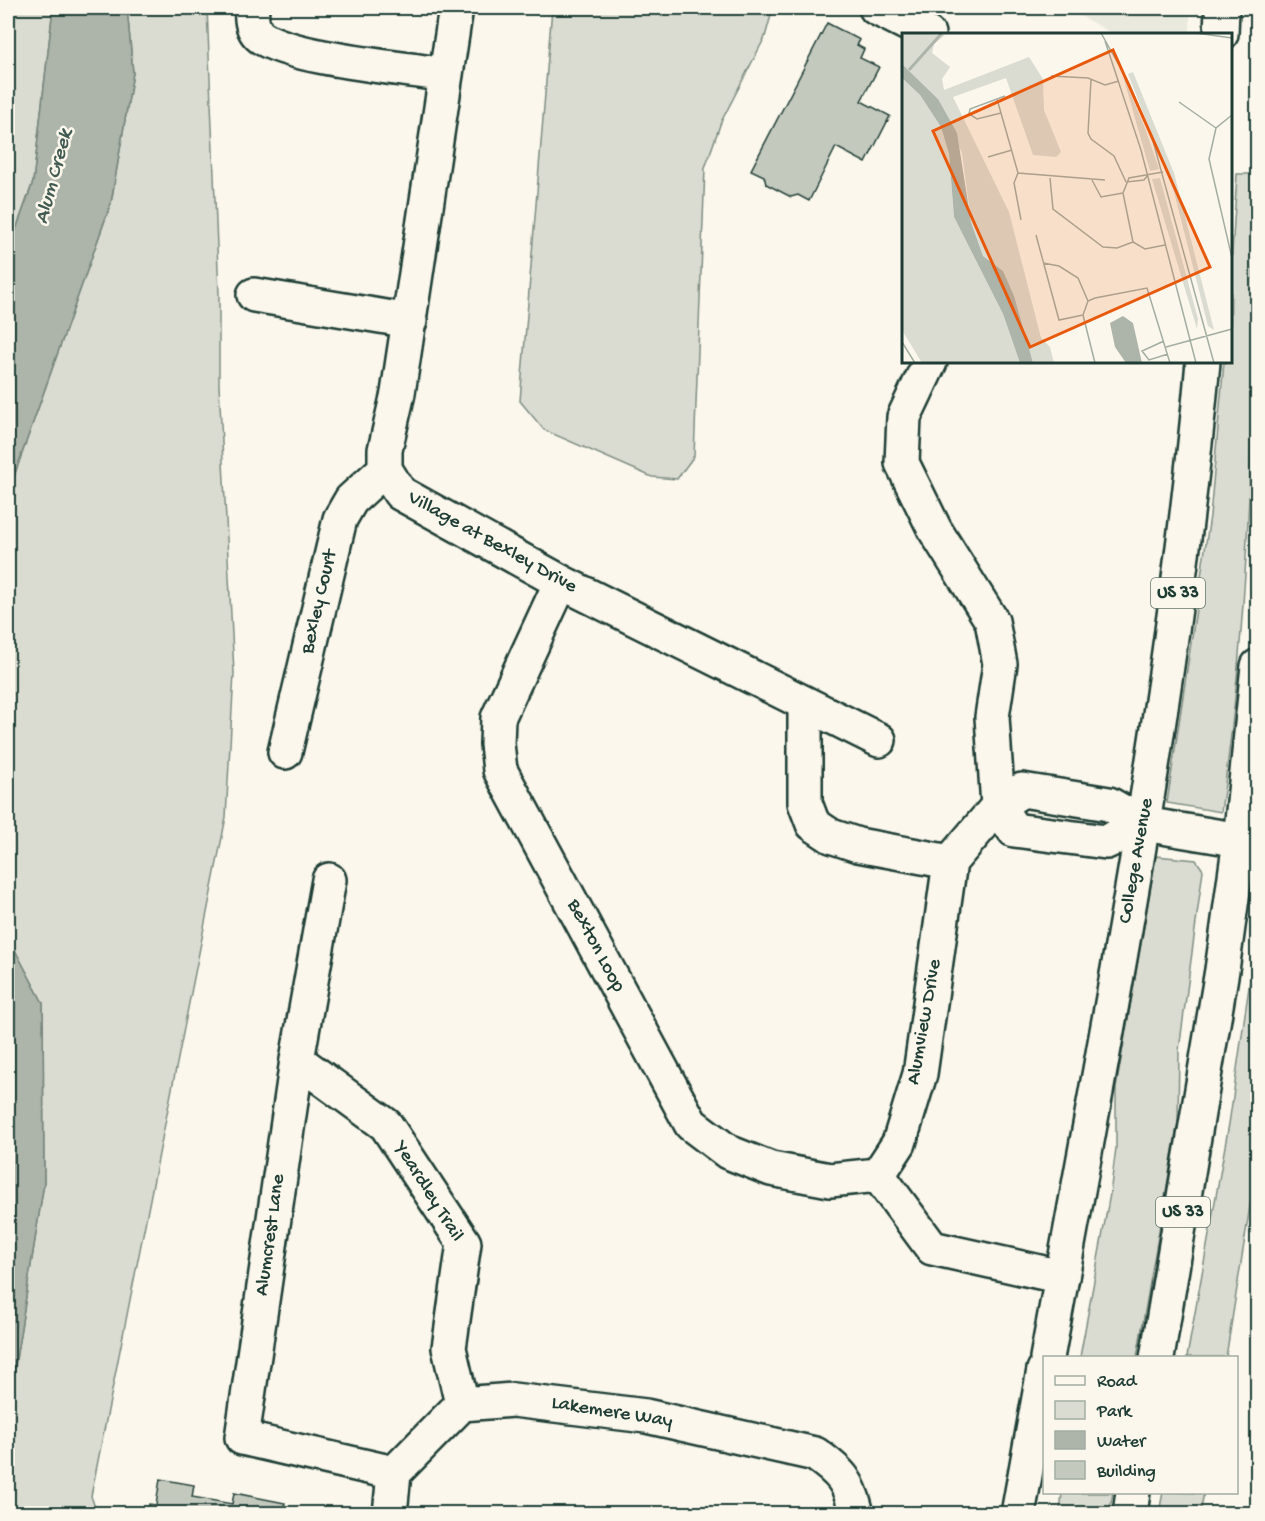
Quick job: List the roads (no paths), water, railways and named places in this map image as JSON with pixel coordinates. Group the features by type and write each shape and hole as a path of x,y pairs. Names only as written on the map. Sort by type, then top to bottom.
{"street":[{"path":"252,8 251,21 260,36 284,47 446,75"},
{"path":"386,469 385,450 399,393 456,8"},
{"path":"876,8 926,33"},
{"path":"1221,33 1222,8"},
{"path":"254,295 410,321"},
{"path":"930,363 904,417 902,463 935,530 992,621 1000,664 992,717 998,806"},
{"name":"College Avenue","path":"1047,1356 1144,824 1190,502 1203,363"},
{"name":"Village at Bexley Drive","path":"386,469 400,493 561,582 879,740"},
{"name":"Bexley Court","path":"285,752 340,519 351,500 386,469"},
{"name":"Bexton Loop","path":"561,582 498,718 497,744 500,770 691,1124 728,1152 771,1169 830,1180 878,1175"},
{"name":"US 33","path":"1157,1356 1219,991 1240,840 1257,666"},
{"path":"805,705 805,803 813,824 831,836 858,844 950,862 998,806 1022,790 1109,804 1144,824 1240,840"},
{"name":"Alumview Drive","path":"878,1175 899,1143 920,1074 950,862"},
{"name":"Alumcrest Lane","path":"329,880 297,1060 242,1437 394,1473"},
{"name":"Yeardley Trail","path":"297,1060 386,1125 464,1243 449,1348 462,1404"},
{"path":"878,1175 932,1248 1062,1277"},
{"path":"1018,1514 1043,1376"},
{"name":"Lakemere Way","path":"462,1404 513,1400 646,1416 815,1454 836,1468 846,1480 856,1514"},
{"path":"390,1514 394,1473 462,1404"},
{"path":"1130,1514 1133,1494"}],"water":[{"name":"Alum Creek","path":"53,8 127,8 133,73 111,203 8,493 8,252 33,182"},
{"path":"8,937 43,1003 44,1183 8,1410"}]}
